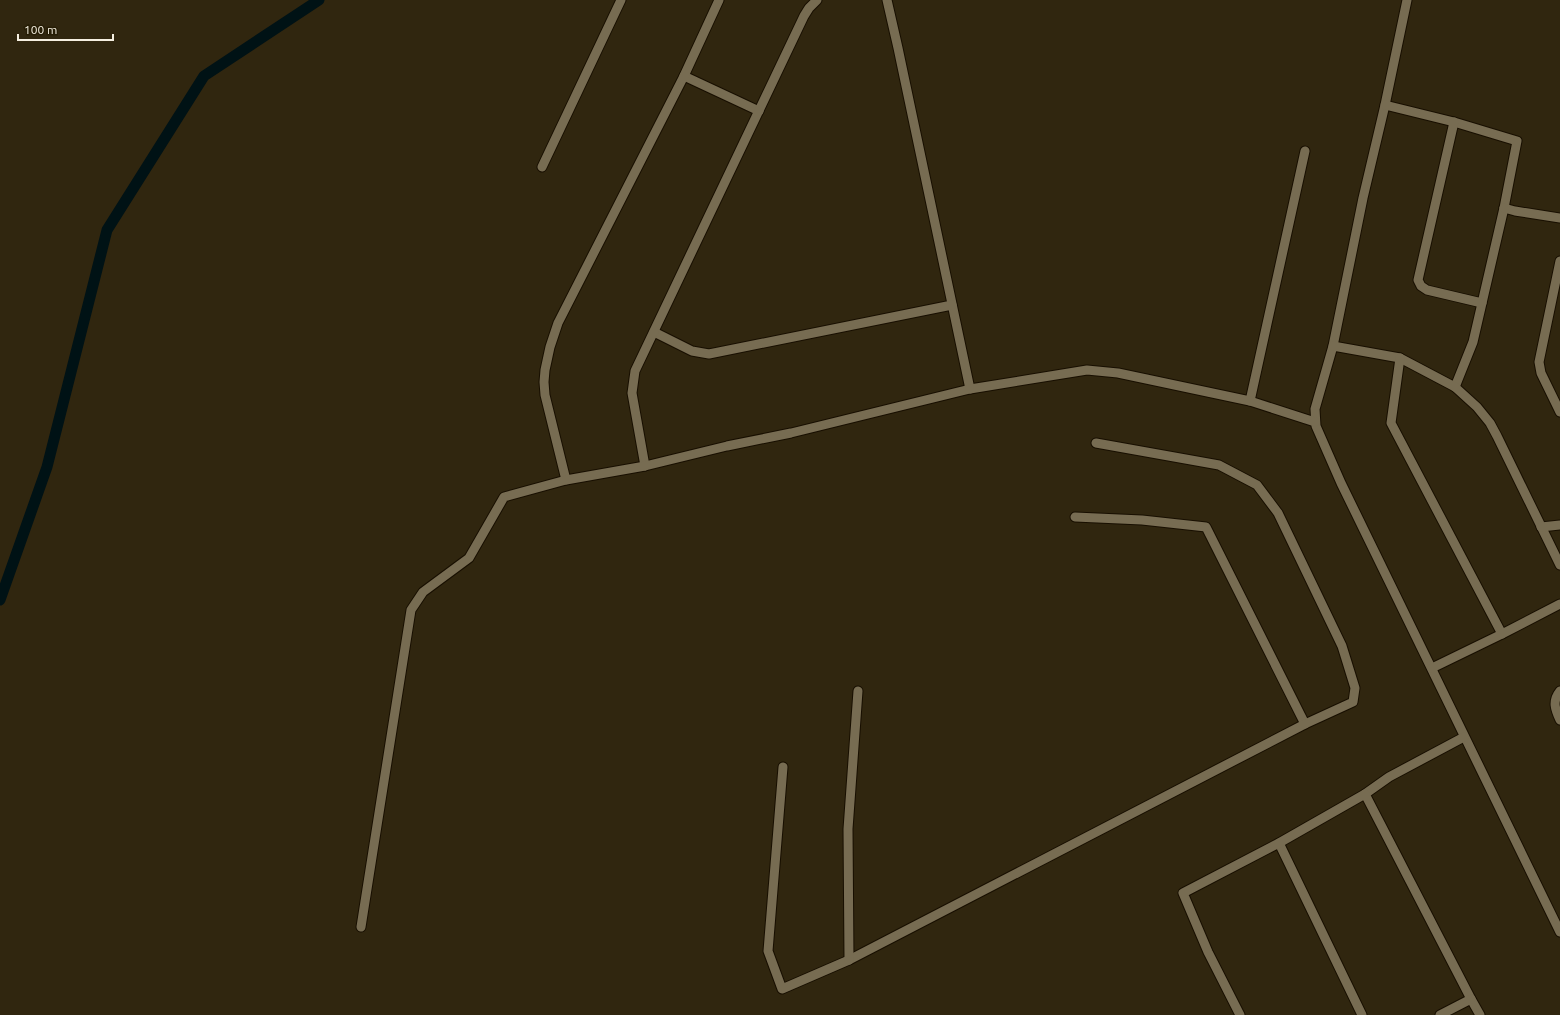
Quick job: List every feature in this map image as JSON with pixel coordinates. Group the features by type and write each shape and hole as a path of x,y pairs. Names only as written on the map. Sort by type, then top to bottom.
{"street":[{"path":"542,167 621,0"},
{"path":"566,480 545,395 545,370 550,347 558,323 684,76 719,0"},
{"path":"645,466 632,386 635,371 804,16 817,0"},
{"path":"887,0 970,389"},
{"path":"1404,1 1386,105 1363,198 1333,346 1315,409 1315,422 1341,483 1560,931"},
{"path":"684,76 759,111"},
{"path":"1386,105 1454,122 1517,141 1504,208 1473,342 1455,387"},
{"path":"1454,122 1418,280 1421,286 1426,290 1482,303"},
{"path":"1250,401 1306,151"},
{"path":"1504,208 1560,218"},
{"path":"1560,260 1539,362 1543,377 1560,412"},
{"path":"654,332 700,353 718,353 952,305"},
{"path":"1333,346 1400,358 1455,387 1477,407 1490,423 1560,565"},
{"path":"1400,358 1391,423 1502,634"},
{"path":"360,927 411,610 423,592 469,558 504,497 566,480 645,466 727,446 791,433 970,389 1087,370 1098,370 1250,401 1315,422"},
{"path":"783,768 768,951 782,989 849,960 1305,724 1353,702 1355,688 1342,646 1278,513 1257,485 1219,465 1096,443"},
{"path":"1075,517 1142,520 1206,527 1305,724"},
{"path":"1541,527 1560,525"},
{"path":"1432,668 1560,604"},
{"path":"849,960 848,829 858,691"},
{"path":"1560,691 1554,702 1560,720"},
{"path":"1240,1015 1208,952 1183,893 1279,843 1365,794 1389,777 1464,737"},
{"path":"1365,794 1480,1015"},
{"path":"1279,843 1362,1015"},
{"path":"1440,1015 1471,999"}],"waterway":[{"path":"0,600 47,467 107,230 204,76 319,0"}]}
